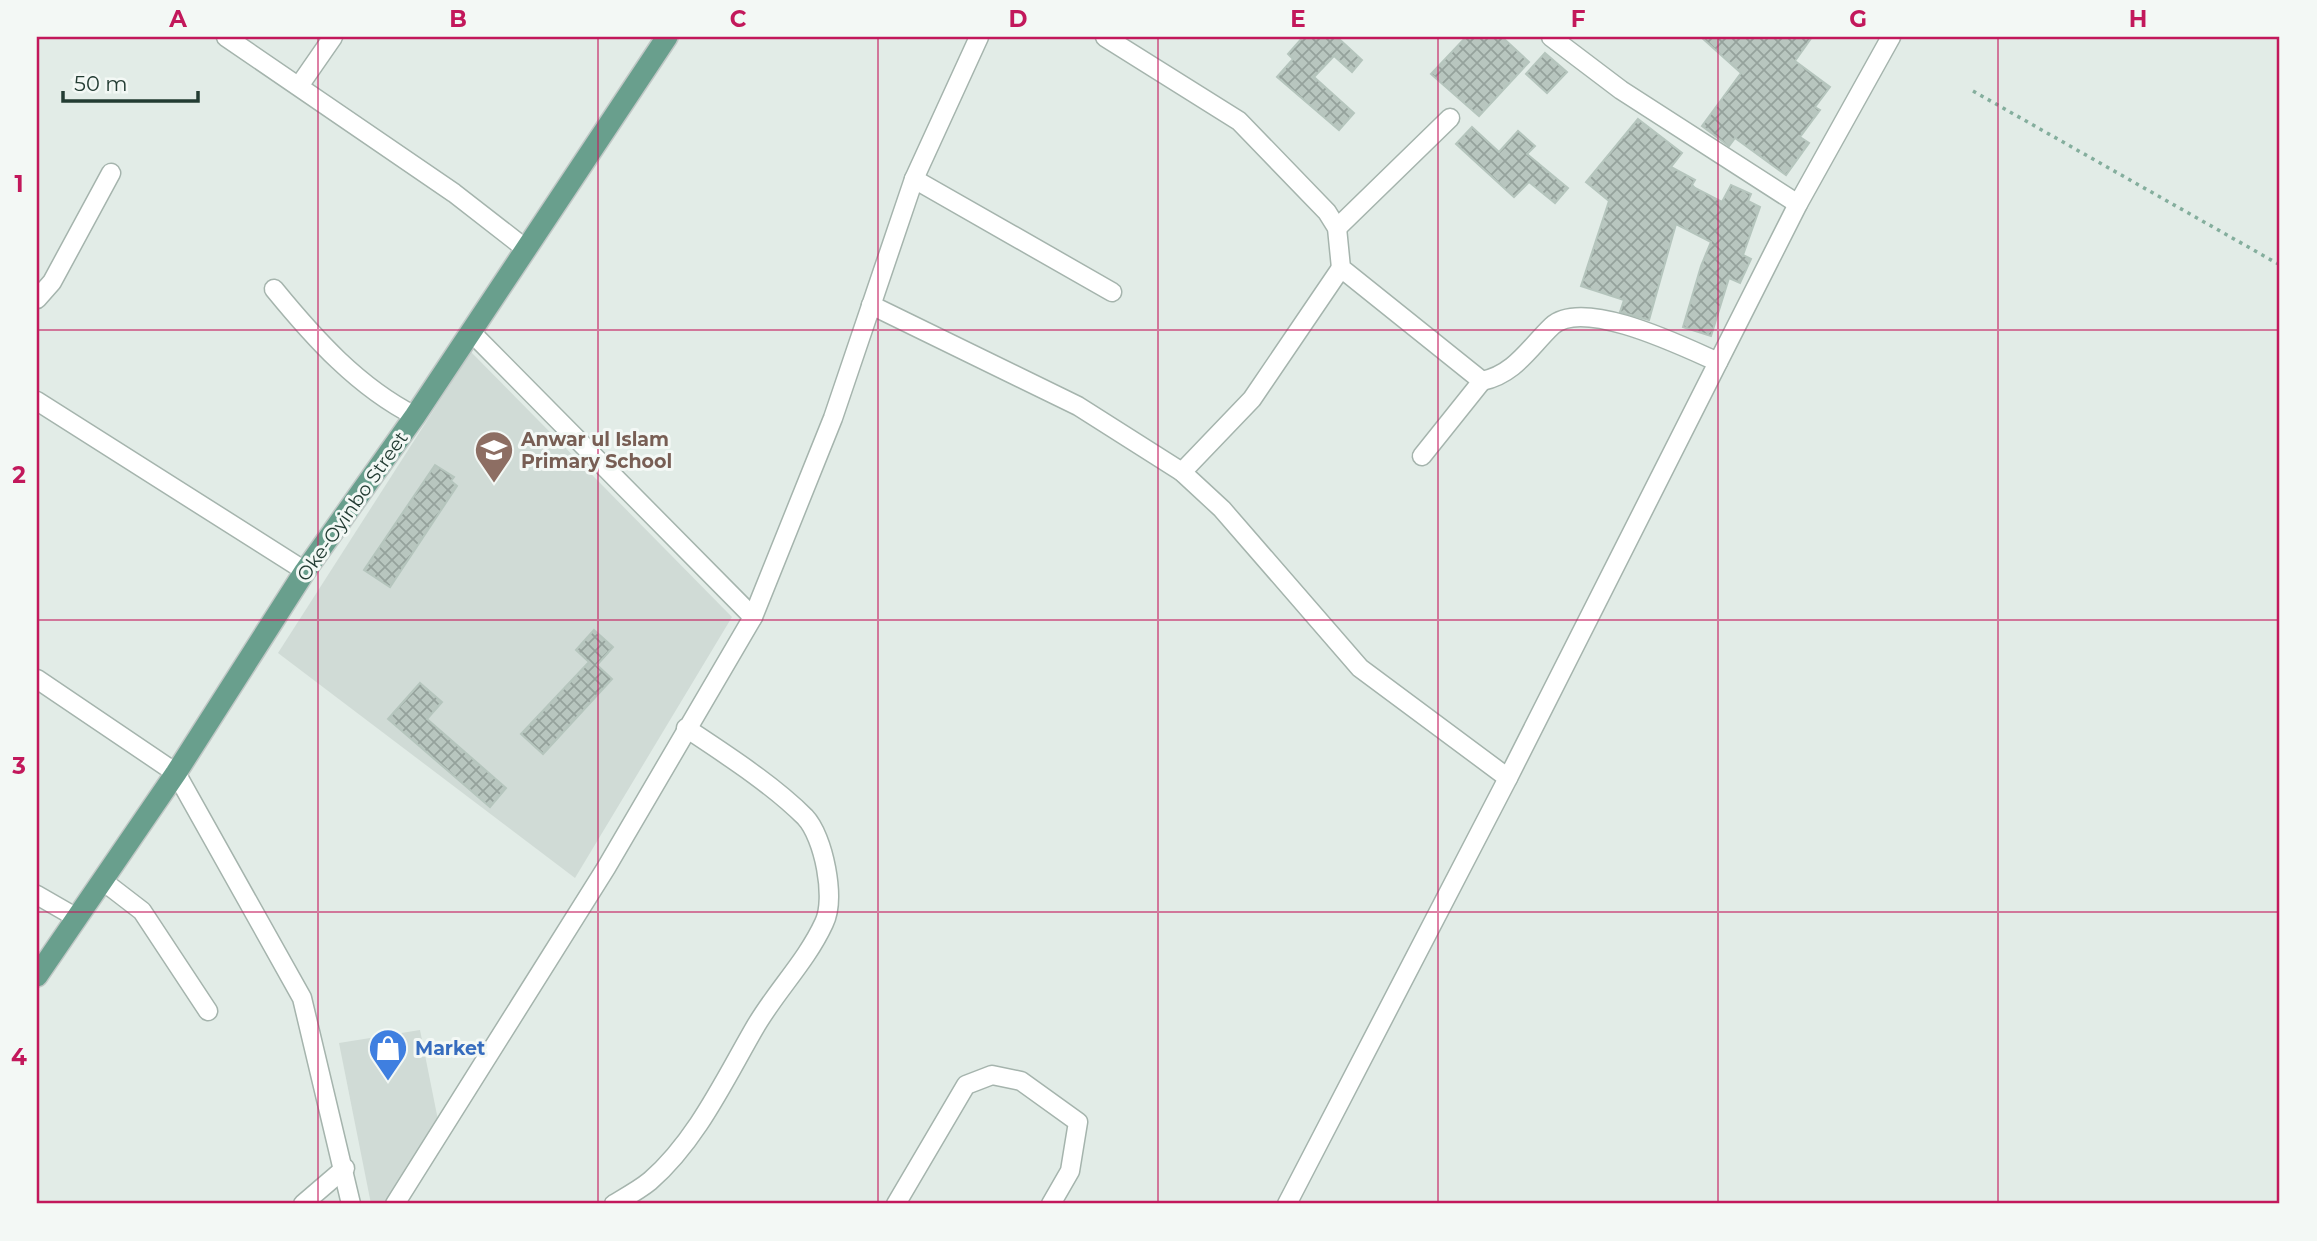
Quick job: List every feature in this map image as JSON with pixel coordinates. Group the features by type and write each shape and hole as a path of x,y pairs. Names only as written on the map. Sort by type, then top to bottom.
{"main road":[{"name":"Oke-Oyinbo Street","path":"37,976 176,773 305,571 415,416 667,37"}],"street":[{"path":"226,37 454,193 526,249"},
{"path":"299,86 333,37"},
{"path":"395,1204 606,868 753,617 833,418 914,179 979,37"},
{"path":"1105,37 1239,121 1327,212 1338,228 1340,268 1252,399 1182,472"},
{"path":"1551,37 1621,90 1798,204"},
{"path":"1287,1204 1508,778 1798,204 1891,37"},
{"path":"1338,228 1450,118"},
{"path":"37,299 52,282 111,173"},
{"path":"914,179 1112,292"},
{"path":"1340,268 1482,381"},
{"path":"274,289 321,343 347,367 385,401 415,416"},
{"path":"871,305 1078,406 1182,472 1222,509 1360,668 1508,778"},
{"path":"1422,456 1482,381 1513,369 1555,324 1568,317 1583,316 1607,321 1673,342 1718,362"},
{"path":"471,332 753,617"},
{"path":"37,401 305,571"},
{"path":"37,679 176,773 302,998 345,1168 351,1204"},
{"path":"614,1204 650,1181 702,1121 761,1017 793,975 826,921 829,885 822,853 807,819 730,757 687,728"},
{"path":"103,881 142,911 208,1011"},
{"path":"37,895 77,918"},
{"path":"895,1204 966,1085 992,1075 1021,1081 1078,1122 1070,1171 1051,1204"},
{"path":"303,1204 345,1168"}],"path":[{"path":"1973,91 2280,265"}],"shaded area":[{"name":"Anwar ul Islam Primary School","path":"471,352 732,617 575,878 278,653"},
{"name":"Market","path":"420,1030 438,1120 388,1204 371,1204 339,1043"}],"building":[{"path":"1303,37 1337,37 1362,60 1352,72 1334,56 1314,77 1354,113 1339,130 1277,77 1293,59 1288,54"},
{"path":"1466,37 1502,37 1529,62 1479,116 1431,74"},
{"path":"1701,37 1812,37 1795,61 1830,87 1815,107 1820,110 1800,137 1809,143 1786,175 1735,138 1729,146 1702,126 1741,73"},
{"path":"1545,53 1567,72 1547,93 1526,74"},
{"path":"1638,119 1682,153 1671,167 1695,180 1692,185 1695,188 1722,202 1731,185 1751,194 1748,201 1760,207 1743,255 1751,259 1740,283 1729,278 1711,336 1683,327 1711,242 1676,224 1649,320 1620,312 1624,300 1581,286 1609,201 1586,182"},
{"path":"1472,127 1499,152 1518,131 1535,146 1527,154 1568,188 1555,203 1529,182 1514,197 1456,144"},
{"path":"435,465 454,477 451,481 457,486 390,587 364,570"},
{"path":"594,630 613,647 597,665 612,679 543,754 521,734 589,662 576,650"},
{"path":"420,683 442,702 427,719 506,788 490,807 388,719"}],"place":[{"name":"Anwar ul Islam Primary School","path":"494,484"},
{"name":"Market","path":"388,1082"}]}
